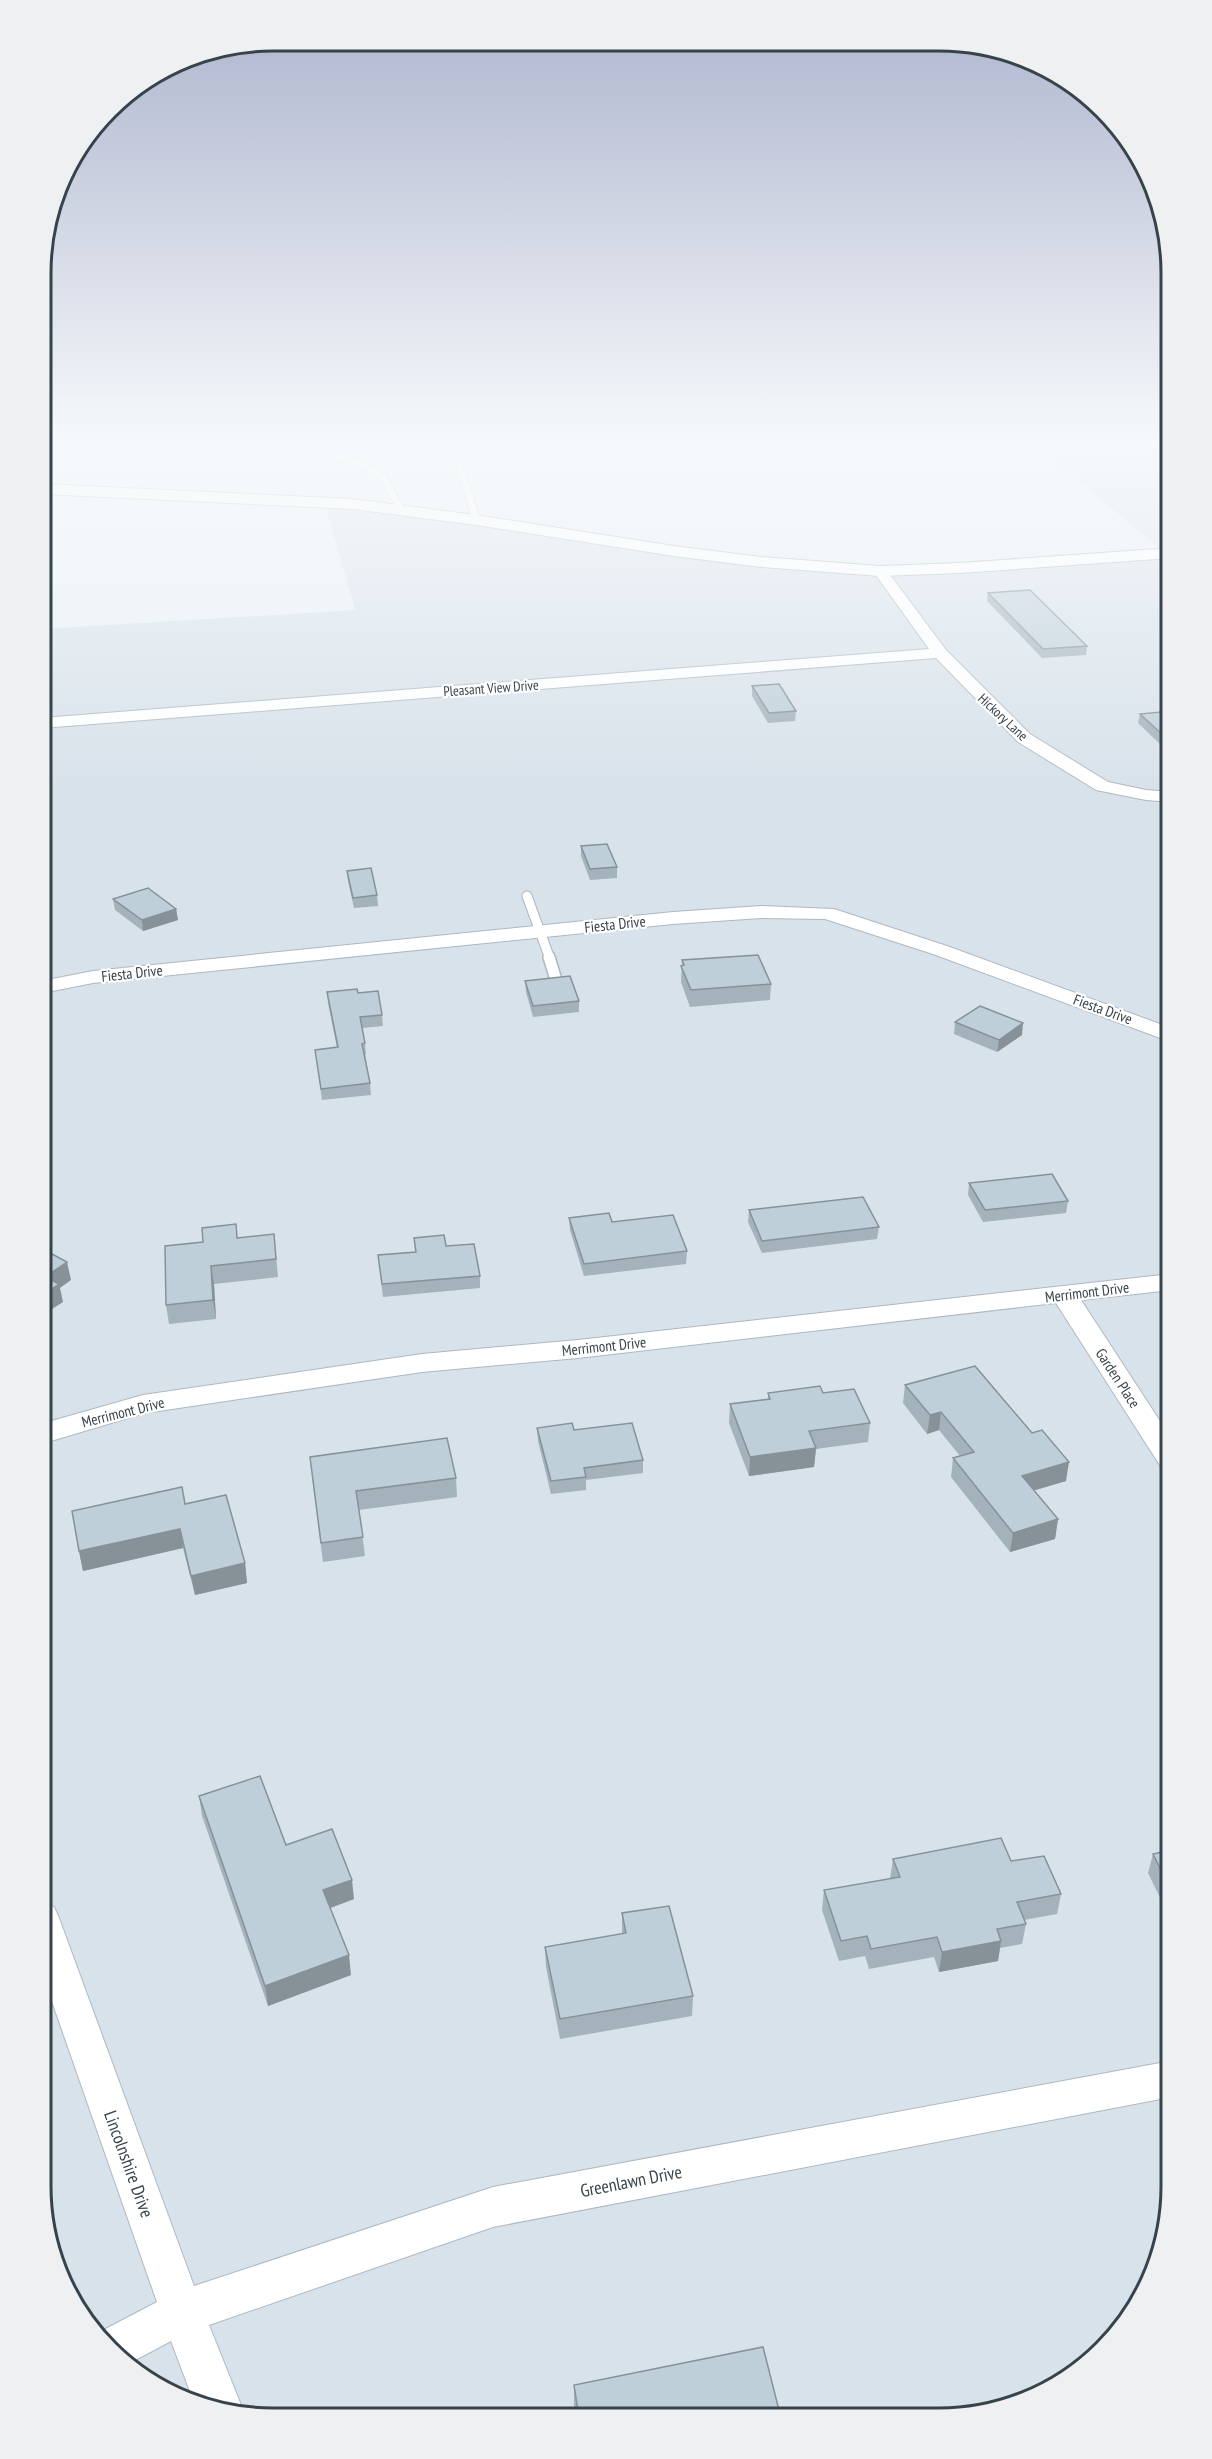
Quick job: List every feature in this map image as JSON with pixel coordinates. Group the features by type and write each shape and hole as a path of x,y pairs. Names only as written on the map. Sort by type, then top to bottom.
{"street":[{"path":"742,560 880,571 1076,560"},
{"name":"Hickory Lane","path":"880,571 940,653 1024,738 1066,766 1102,786 1146,795 1161,796"},
{"name":"Pleasant View Drive","path":"51,722 940,653"},
{"name":"Fiesta Drive","path":"51,985 93,977 673,918 761,912 827,913 940,950 1161,1031"},
{"name":"Merrimont Drive","path":"51,1431 143,1404 411,1365 578,1349 1161,1283"},
{"name":"Garden Place","path":"1064,1295 1161,1445"},
{"name":"Lincolnshire Drive","path":"51,1946 182,2312 216,2400"},
{"name":"Greenlawn Drive","path":"119,2345 182,2312 493,2207 1161,2081"}],"lane":[{"path":"527,896 542,932 556,980"}],"shaded area":[{"path":"341,560 775,560 880,571 1058,560 1161,560 1161,2201 1157,2229 1144,2271 1124,2309 1106,2332 1062,2371 1010,2396 982,2404 954,2408 258,2408 230,2404 188,2391 150,2371 127,2353 88,2309 63,2257 55,2229 51,2201 51,628 355,610"}],"building":[{"path":"1030,590 1087,646 1043,649 988,593"},
{"path":"779,684 796,711 769,713 752,686"},
{"path":"1161,712 1161,733 1140,714"},
{"path":"607,844 617,867 590,869 581,846"},
{"path":"371,868 377,895 353,898 347,871"},
{"path":"148,888 176,909 142,920 113,899"},
{"path":"758,955 771,984 691,990 681,966 684,965 682,960"},
{"path":"570,976 579,1001 533,1006 525,981"},
{"path":"357,989 358,993 378,991 382,1015 360,1017 365,1043 362,1044 370,1083 321,1089 315,1050 338,1047 327,992"},
{"path":"980,1006 1023,1023 999,1040 955,1022"},
{"path":"1052,1174 1068,1201 985,1210 969,1183"},
{"path":"863,1197 879,1227 762,1241 749,1210"},
{"path":"609,1213 612,1222 673,1215 687,1251 584,1264 569,1218"},
{"path":"236,1224 237,1238 274,1234 276,1259 211,1266 213,1300 166,1305 165,1246 203,1242 202,1228"},
{"path":"444,1235 446,1246 474,1244 480,1276 382,1284 378,1255 416,1252 414,1238"},
{"path":"51,1253 67,1262 51,1273"},
{"path":"51,1280 59,1284 51,1289"},
{"path":"975,1366 1032,1433 1042,1430 1069,1462 1022,1476 1058,1519 1013,1533 953,1458 974,1452 941,1412 930,1415 905,1385"},
{"path":"820,1386 823,1393 854,1389 870,1423 809,1431 816,1448 750,1457 730,1404 770,1399 768,1393"},
{"path":"572,1423 574,1430 632,1423 643,1460 584,1468 586,1477 551,1481 537,1428"},
{"path":"447,1438 456,1478 356,1491 363,1537 321,1543 310,1457"},
{"path":"182,1487 185,1504 226,1495 245,1563 191,1576 180,1529 79,1551 72,1511"},
{"path":"260,1776 286,1845 332,1829 352,1880 323,1890 349,1955 265,1986 199,1796"},
{"path":"1001,1838 1011,1861 1044,1856 1061,1894 1017,1902 1026,1924 997,1929 1001,1941 942,1952 937,1937 871,1949 867,1936 841,1941 824,1890 900,1877 893,1859"},
{"path":"1161,1852 1161,1870 1153,1854"},
{"path":"669,1906 693,1996 560,2019 545,1947 626,1933 622,1913"},
{"path":"763,2347 778,2408 578,2408 574,2385"}]}
